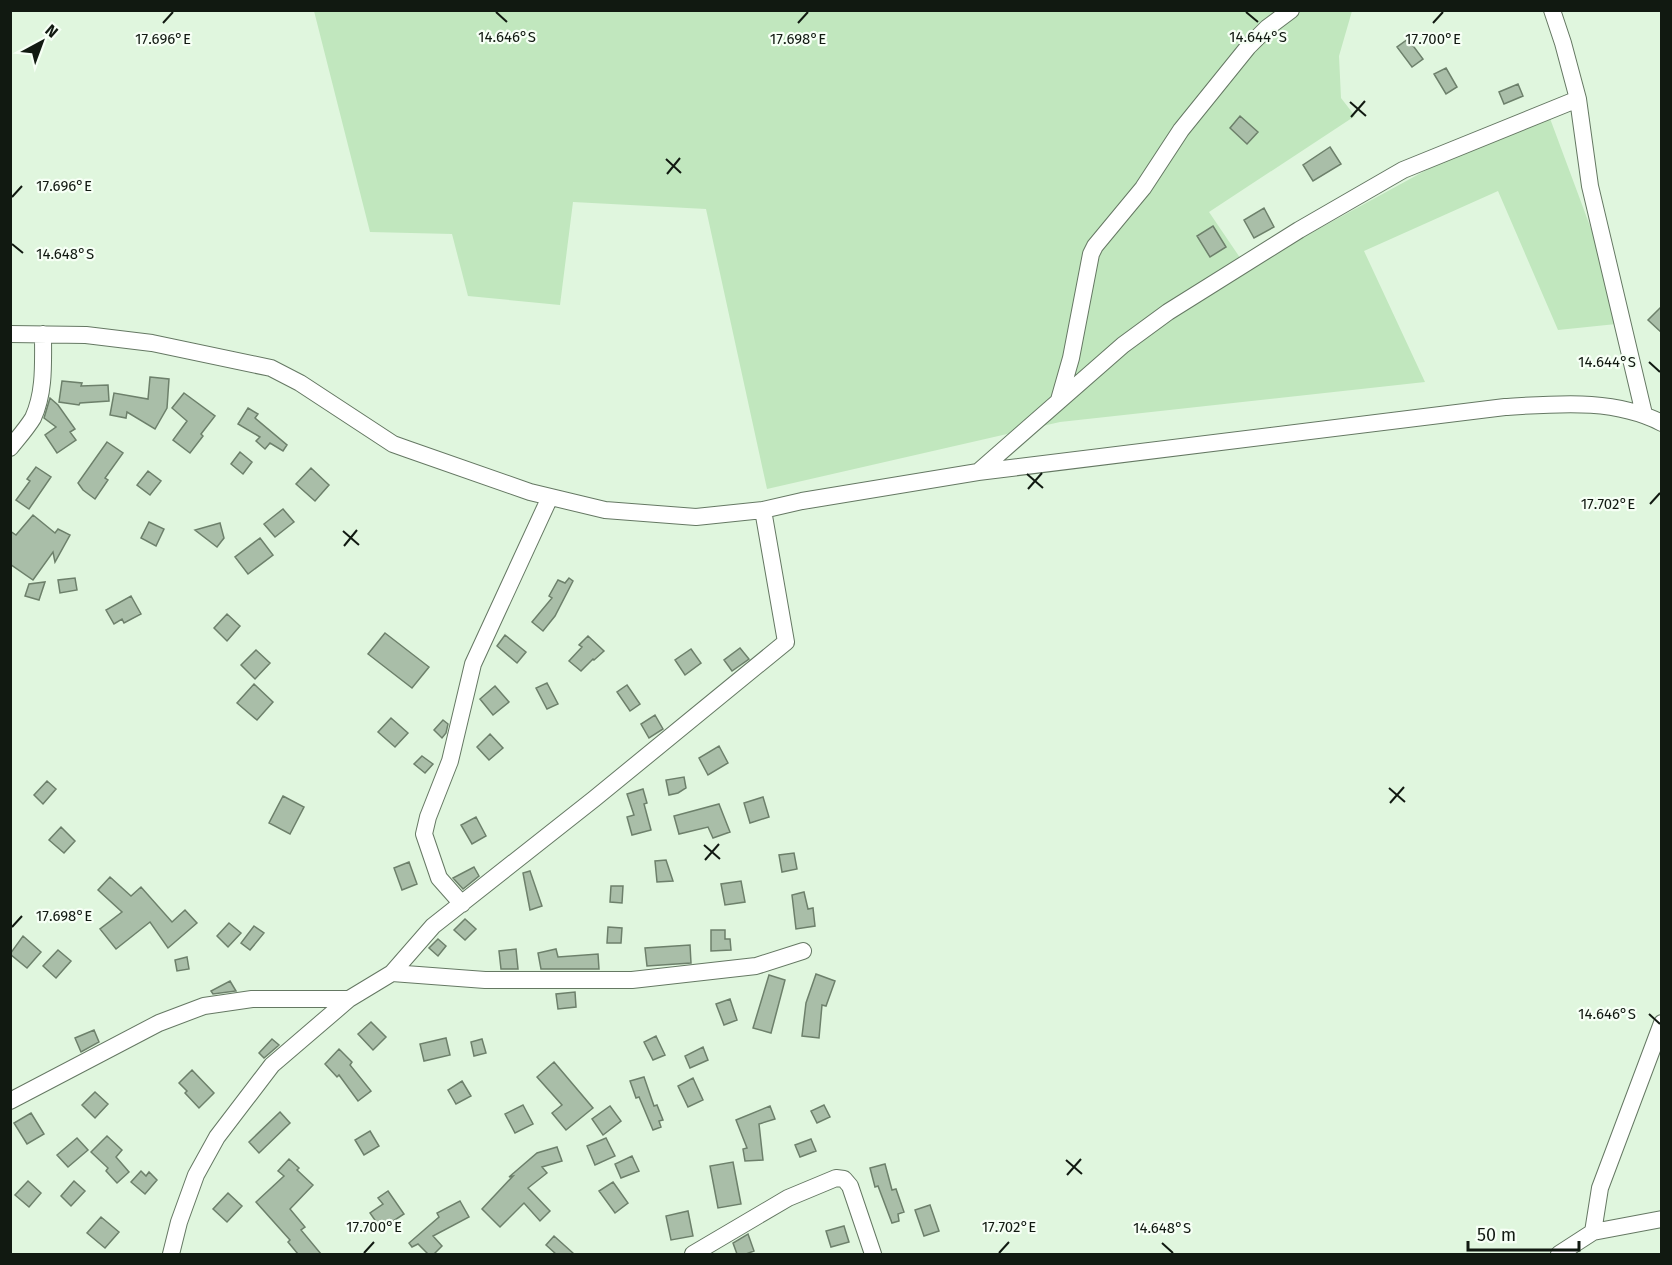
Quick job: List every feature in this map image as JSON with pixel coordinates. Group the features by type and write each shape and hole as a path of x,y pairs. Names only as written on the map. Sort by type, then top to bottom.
{"street":[{"path":"1059,400 1071,358 1091,254 1095,246 1143,188 1181,130 1248,47 1291,10"},
{"path":"1552,10 1578,99 1590,186 1644,414"},
{"path":"978,472 1123,345 1168,312 1299,230 1403,170 1578,99"},
{"path":"10,334 86,335 152,343 271,368 300,383 393,444 530,492 605,510 652,515 696,517 763,510 802,501 978,472 1504,407 1557,404 1608,406 1644,414 1662,423"},
{"path":"10,448 33,418 42,389 43,334"},
{"path":"462,904 439,878 424,834 428,817 450,761 474,664 550,497"},
{"path":"171,1254 179,1222 196,1175 217,1137 272,1065 349,999 392,973 433,926 594,799 786,642 763,510"},
{"path":"392,973 485,980 632,980 756,966 803,951"},
{"path":"10,1101 159,1023 204,1006 252,999 349,999"},
{"path":"1593,1232 1600,1188 1662,1023"},
{"path":"693,1254 788,1198 836,1178 844,1179 850,1186 873,1254"},
{"path":"1559,1254 1593,1232 1662,1219"}],"green space":[{"path":"314,11 1352,11 1339,56 1341,98 1355,116 1209,212 1247,268 1545,105 1626,323 1558,330 1498,191 1364,251 1425,382 1060,422 767,489 706,209 573,202 560,305 468,296 452,234 370,232"}],"building":[{"path":"1408,39 1423,59 1412,67 1397,47"},
{"path":"1446,68 1457,87 1446,94 1434,74"},
{"path":"1518,84 1523,96 1504,104 1499,92"},
{"path":"1240,116 1258,132 1247,144 1230,128"},
{"path":"1330,147 1341,164 1313,181 1303,165"},
{"path":"1264,208 1274,227 1254,238 1244,220"},
{"path":"1213,226 1226,247 1210,257 1197,236"},
{"path":"1662,306 1662,333 1648,320"},
{"path":"150,377 169,379 167,408 155,429 127,412 126,418 110,415 114,393 148,399"},
{"path":"62,381 82,383 81,386 108,385 109,401 80,403 79,405 59,402"},
{"path":"184,393 215,416 190,453 173,440 187,421 172,408"},
{"path":"50,398 58,405 75,429 70,432 76,440 57,453 45,435 56,427 44,418"},
{"path":"248,408 258,414 255,418 287,445 283,451 270,443 265,449 256,441 260,437 238,424"},
{"path":"107,442 123,453 105,478 108,480 95,499 78,483"},
{"path":"240,452 252,462 243,474 231,464"},
{"path":"36,467 51,477 29,509 16,500 30,481 27,479"},
{"path":"311,468 329,485 315,501 296,484"},
{"path":"148,471 161,481 150,495 137,485"},
{"path":"283,509 294,522 275,537 264,524"},
{"path":"33,515 55,533 58,529 70,535 55,562 53,552 33,580 10,564 10,531 16,535"},
{"path":"149,522 164,529 156,546 141,538"},
{"path":"220,523 224,538 217,547 195,530"},
{"path":"260,538 273,555 248,574 235,557"},
{"path":"75,578 77,590 60,593 58,580"},
{"path":"569,578 573,581 555,616 543,631 532,622 552,598 549,596 558,580 565,583"},
{"path":"45,582 39,600 25,596 29,584"},
{"path":"131,596 141,614 124,623 122,619 114,624 106,610"},
{"path":"227,614 240,626 227,641 214,628"},
{"path":"385,633 429,667 412,688 368,654"},
{"path":"505,635 526,652 517,663 497,646"},
{"path":"588,636 604,651 581,671 569,661 582,647 579,645"},
{"path":"740,648 749,659 732,671 724,660"},
{"path":"691,649 701,663 685,675 675,660"},
{"path":"256,650 270,663 255,679 241,665"},
{"path":"547,683 558,704 547,709 536,688"},
{"path":"254,684 273,702 257,720 237,703"},
{"path":"627,685 640,704 630,711 617,692"},
{"path":"495,686 509,702 493,715 480,699"},
{"path":"655,715 663,729 649,738 641,724"},
{"path":"391,718 408,733 395,747 378,732"},
{"path":"443,720 448,724 442,738 434,730"},
{"path":"490,734 503,748 489,760 477,747"},
{"path":"719,746 728,763 708,775 699,758"},
{"path":"422,756 433,764 425,773 414,764"},
{"path":"684,777 686,788 669,795 666,780"},
{"path":"47,781 56,789 43,804 34,795"},
{"path":"643,789 647,803 644,804 651,830 632,835 627,817 634,815 627,794"},
{"path":"283,796 304,807 290,834 269,823"},
{"path":"763,797 769,817 750,823 744,803"},
{"path":"719,804 730,832 713,838 708,827 679,834 674,816"},
{"path":"476,817 486,836 472,844 461,825"},
{"path":"61,827 75,841 64,853 49,840"},
{"path":"794,853 797,869 782,872 779,855"},
{"path":"666,860 673,881 657,882 655,861"},
{"path":"409,862 417,884 402,890 394,868"},
{"path":"474,867 479,876 463,889 453,878"},
{"path":"530,871 542,906 530,910 523,873"},
{"path":"110,877 131,896 141,887 172,922 185,910 197,923 168,948 150,922 116,949 100,929 122,912 98,890"},
{"path":"741,881 745,902 725,905 721,884"},
{"path":"611,886 623,886 622,903 610,902"},
{"path":"804,892 808,909 813,908 815,926 796,929 792,895"},
{"path":"465,919 476,929 465,940 454,930"},
{"path":"229,923 241,933 228,947 217,936"},
{"path":"254,926 264,933 250,950 241,943"},
{"path":"608,927 622,928 621,943 607,943"},
{"path":"711,930 725,930 725,939 730,939 731,950 711,951"},
{"path":"23,936 41,952 27,968 10,954"},
{"path":"438,939 446,946 438,956 429,948"},
{"path":"690,945 691,963 647,966 645,948"},
{"path":"516,949 518,969 501,969 499,951"},
{"path":"556,949 558,957 598,954 599,969 541,969 538,953"},
{"path":"58,950 71,961 56,978 43,966"},
{"path":"187,957 189,969 177,971 175,960"},
{"path":"816,974 835,981 826,1006 822,1005 819,1038 802,1036 806,1003"},
{"path":"769,975 785,980 771,1033 753,1028"},
{"path":"230,981 236,991 213,994 211,991"},
{"path":"575,992 576,1007 558,1009 556,994"},
{"path":"730,999 737,1020 724,1025 716,1004"},
{"path":"371,1022 386,1037 373,1050 358,1034"},
{"path":"94,1030 99,1042 81,1052 75,1038"},
{"path":"656,1036 665,1055 653,1060 644,1042"},
{"path":"446,1038 450,1055 424,1061 420,1044"},
{"path":"272,1039 279,1045 264,1058 259,1053"},
{"path":"482,1039 486,1053 474,1056 471,1042"},
{"path":"703,1047 708,1060 690,1068 685,1056"},
{"path":"339,1049 352,1062 350,1065 371,1091 358,1101 339,1075 337,1077 325,1064"},
{"path":"554,1062 593,1108 566,1130 552,1113 562,1105 537,1077"},
{"path":"192,1070 214,1093 199,1108 179,1083"},
{"path":"644,1077 654,1106 657,1105 663,1120 659,1121 661,1127 653,1130 630,1081"},
{"path":"693,1078 703,1100 688,1107 678,1086"},
{"path":"462,1081 471,1096 456,1104 448,1090"},
{"path":"95,1092 108,1104 95,1118 82,1105"},
{"path":"523,1105 533,1124 515,1133 505,1114"},
{"path":"824,1105 830,1117 817,1123 811,1111"},
{"path":"610,1106 621,1121 603,1135 592,1119"},
{"path":"770,1106 775,1119 759,1124 763,1160 745,1161 743,1149 747,1148 736,1120"},
{"path":"280,1112 290,1123 259,1153 249,1142"},
{"path":"31,1113 44,1134 27,1144 14,1123"},
{"path":"370,1131 379,1146 364,1155 355,1140"},
{"path":"107,1136 122,1150 116,1157 129,1172 117,1183 106,1171 108,1168 91,1152"},
{"path":"77,1138 88,1150 68,1167 57,1155"},
{"path":"606,1138 615,1156 595,1165 587,1146"},
{"path":"811,1139 816,1151 800,1157 795,1145"},
{"path":"557,1147 562,1161 542,1167 547,1173 528,1188 550,1211 540,1221 524,1203 500,1227 482,1209 513,1176 509,1177 537,1153"},
{"path":"632,1156 639,1171 621,1178 615,1164"},
{"path":"289,1159 313,1185 290,1209 305,1227 301,1230 321,1254 298,1254 288,1242 290,1240 256,1202 284,1176 278,1171"},
{"path":"733,1162 741,1204 718,1208 710,1166"},
{"path":"885,1164 892,1190 896,1189 904,1212 898,1214 899,1221 892,1223 878,1186 875,1187 870,1168"},
{"path":"141,1171 146,1176 149,1172 157,1180 145,1194 131,1182"},
{"path":"28,1181 41,1193 29,1207 15,1195"},
{"path":"74,1181 85,1191 71,1206 61,1196"},
{"path":"613,1182 628,1203 615,1213 599,1191"},
{"path":"388,1191 404,1214 381,1229 370,1213 383,1204 378,1198"},
{"path":"228,1193 242,1206 227,1222 213,1209"},
{"path":"460,1201 469,1217 433,1236 442,1246 434,1254 428,1254 418,1244 412,1247 409,1243 439,1217 437,1213"},
{"path":"930,1205 939,1231 924,1236 915,1210"},
{"path":"688,1211 693,1236 671,1240 666,1216"},
{"path":"101,1217 119,1232 105,1248 87,1233"},
{"path":"844,1226 849,1242 831,1247 826,1231"},
{"path":"748,1234 754,1251 737,1254 733,1243"},
{"path":"554,1236 574,1254 556,1254 546,1245"}]}
